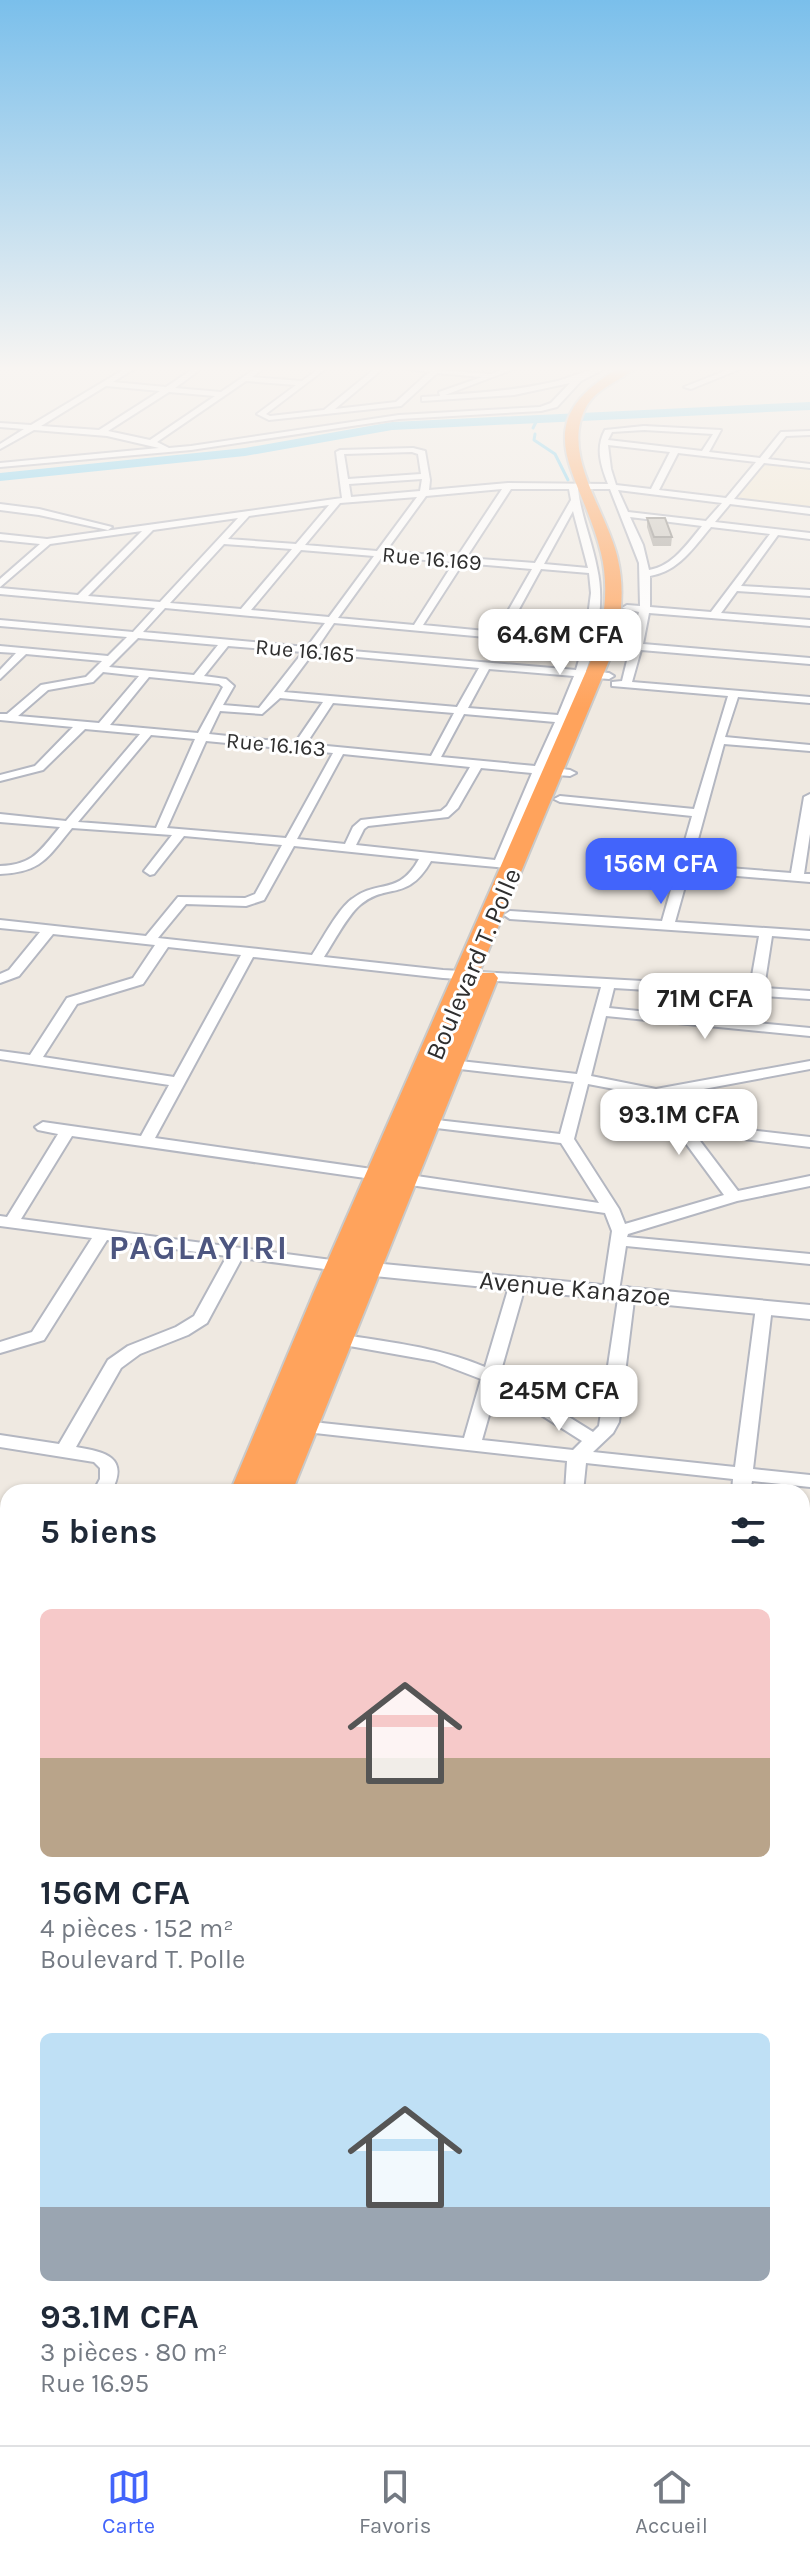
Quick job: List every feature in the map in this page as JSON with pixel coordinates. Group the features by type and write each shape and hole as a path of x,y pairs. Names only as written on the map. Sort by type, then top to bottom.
{"highway":[{"name":"Boulevard T. Polle","path":"587,481 607,547 612,575 610,629 603,678"},
{"name":"Boulevard T. Polle","path":"250,1484 353,1268 403,1179 428,1123 451,1064 507,865 637,608 620,544 588,489"},
{"name":"Boulevard T. Polle","path":"279,1484 338,1339 353,1268 379,1175 477,975 510,915 560,799 554,772"}],"street":[{"path":"244,612 342,500 344,482 356,481"},
{"path":"217,708 255,712 266,708 311,651 424,493 425,481"},
{"path":"500,634 593,481"},
{"path":"653,492 663,481"},
{"path":"644,574 670,567 743,481"},
{"path":"417,627 508,486"},
{"path":"0,537 47,542 121,529 149,529 342,500 508,486 653,492 810,511"},
{"path":"588,489 626,514 810,536"},
{"path":"588,489 595,609 588,643 603,678"},
{"path":"0,507 121,529"},
{"path":"4,718 45,687 85,682 101,669 247,513"},
{"path":"626,514 642,554 644,574 637,608 637,647"},
{"path":"80,598 149,529"},
{"path":"714,615 776,532"},
{"name":"Rue 16.169","path":"222,541 594,571"},
{"path":"0,584 47,542"},
{"path":"735,588 809,592"},
{"path":"0,591 588,643"},
{"path":"637,608 810,623"},
{"name":"Rue 16.165","path":"0,623 485,666 810,700"},
{"path":"0,638 13,624"},
{"path":"197,678 225,643"},
{"path":"554,772 561,719 637,647 810,661"},
{"path":"0,649 111,659"},
{"path":"3,670 24,651"},
{"path":"435,758 485,666"},
{"path":"101,669 222,681 229,686 202,737 161,829"},
{"path":"102,727 147,673"},
{"path":"668,924 734,694"},
{"path":"277,695 561,719"},
{"path":"298,747 330,700"},
{"name":"Rue 16.163","path":"4,718 554,772"},
{"path":"0,778 39,768 82,725"},
{"path":"0,870 19,869 38,861 148,732"},
{"path":"719,740 810,748"},
{"path":"34,1060 72,1001 138,981 182,900 257,899 340,750"},
{"path":"348,850 359,827 365,823 444,814 452,808 478,763"},
{"path":"682,868 804,877 810,797"},
{"path":"560,799 698,813"},
{"path":"0,818 70,826 161,829 507,865"},
{"path":"150,871 182,831"},
{"path":"315,960 337,923 354,903 363,896 397,888 416,879 426,858"},
{"path":"510,915 810,935"},
{"path":"0,924 477,975 810,995"},
{"path":"0,979 14,973 48,931"},
{"path":"751,1026 766,932"},
{"path":"146,1141 249,952"},
{"path":"575,1484 577,1456 607,1429 610,1422 620,1236 611,1209 566,1139 609,982"},
{"path":"603,1012 810,1032"},
{"path":"0,1055 180,1082"},
{"path":"451,1064 584,1079 656,1093 810,1065"},
{"path":"656,1093 734,1197"},
{"path":"428,1123 566,1139"},
{"path":"43,1127 379,1175"},
{"path":"682,1127 810,1142"},
{"path":"68,1130 6,1222 353,1268"},
{"path":"403,1179 611,1209"},
{"path":"620,1236 734,1197 810,1181"},
{"path":"0,1348 38,1336 102,1235"},
{"path":"620,1236 810,1259"},
{"path":"64,1452 114,1364 134,1350 182,1331 201,1319 236,1254"},
{"name":"Avenue Kanazoe","path":"353,1268 810,1312"},
{"path":"471,1445 518,1283"},
{"path":"742,1483 764,1307"},
{"path":"338,1339 437,1357 490,1376 593,1440"},
{"path":"303,1427 577,1456 742,1483 810,1481"},
{"path":"0,1441 100,1457 109,1467 106,1484"}],"shaded area":[{"path":"748,481 810,481 810,509 731,500"}],"building":[{"path":"647,518 665,518 672,537 654,537"}],"district":[{"name":"PAGLAYIRI","path":"199,1247"}]}
